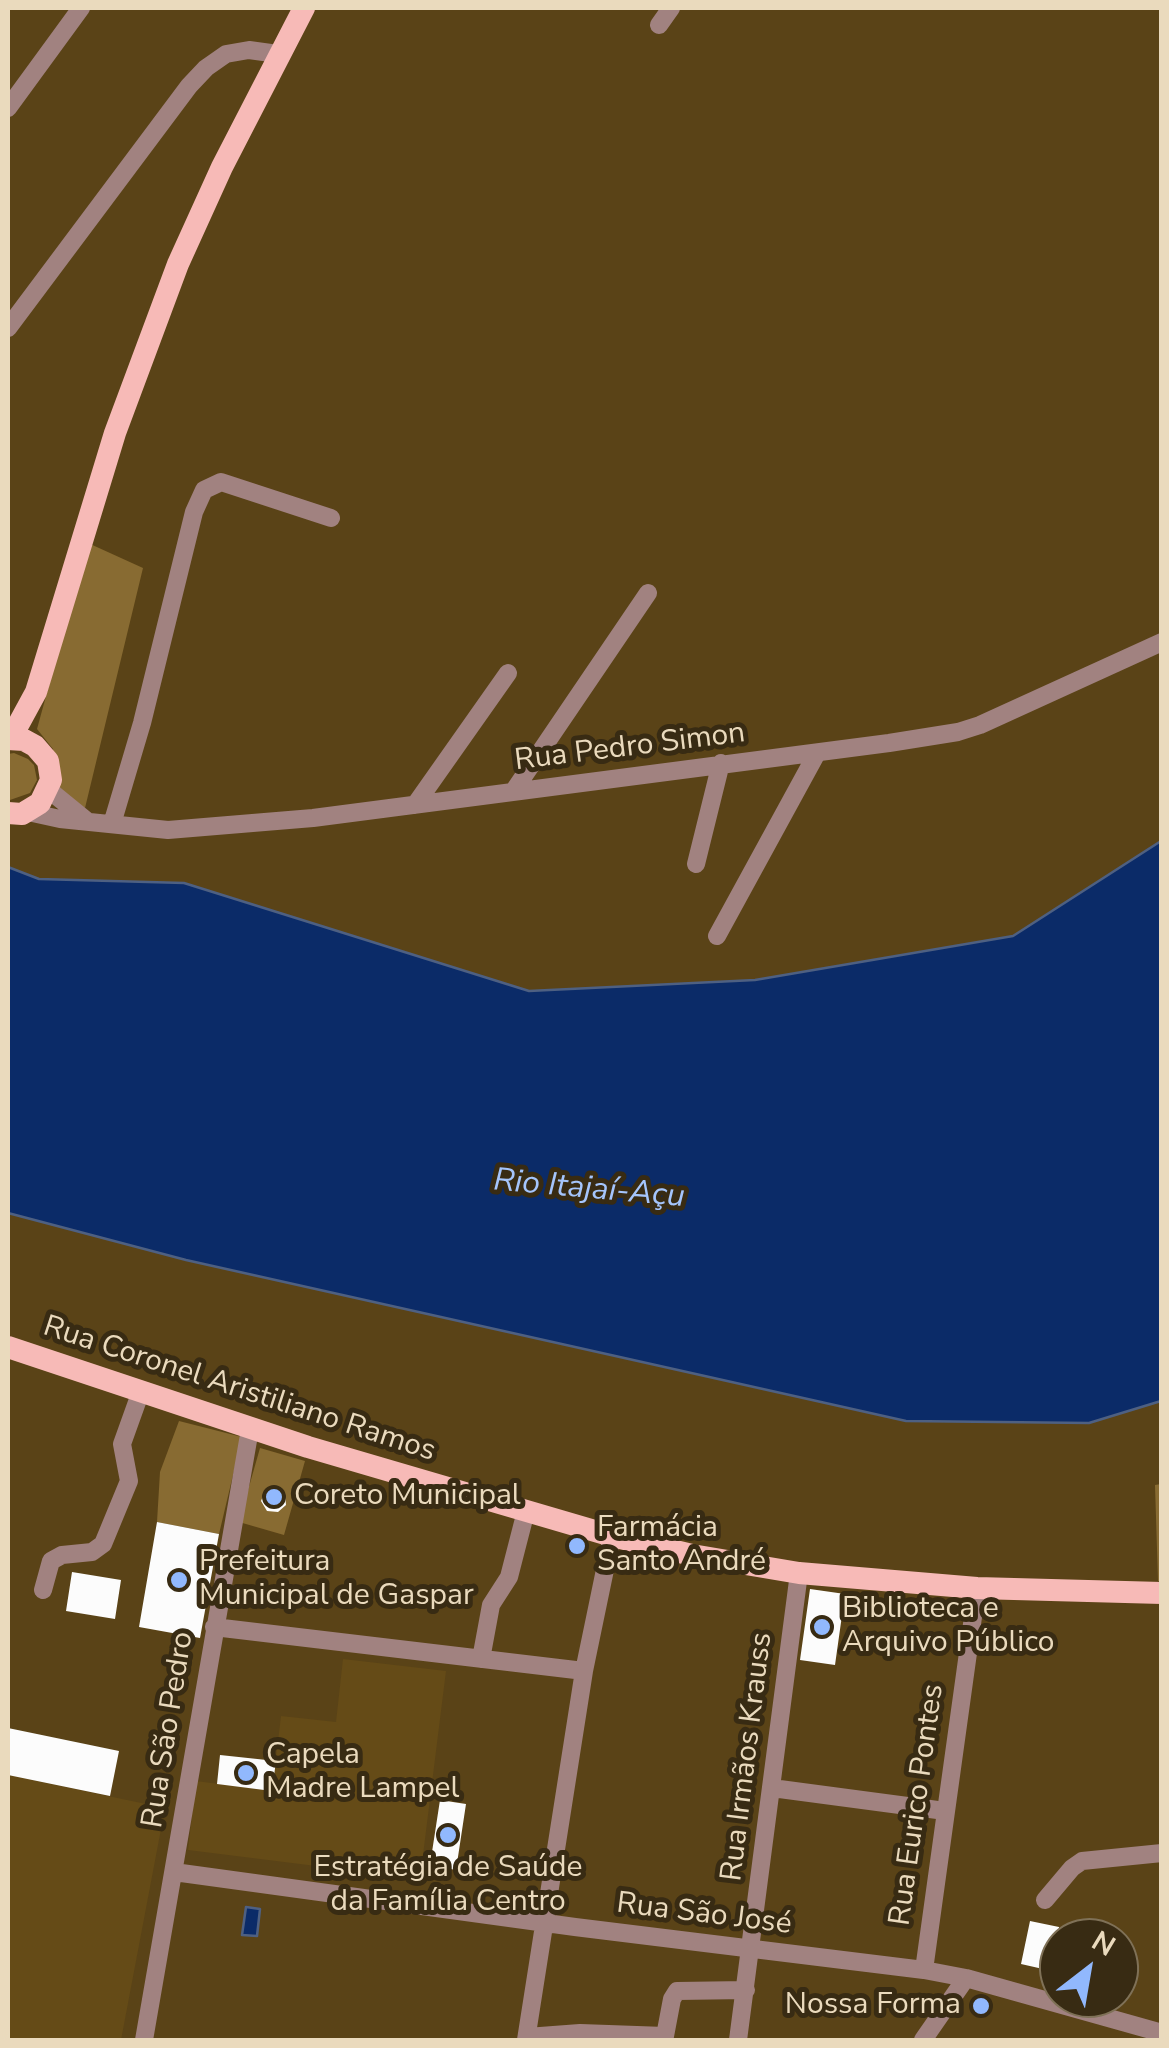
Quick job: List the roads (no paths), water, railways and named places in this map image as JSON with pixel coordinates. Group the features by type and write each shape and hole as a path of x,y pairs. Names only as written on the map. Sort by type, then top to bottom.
{"main road":[{"path":"35,746 9,739 36,692 92,502 142,357 178,264 278,54 304,8"},
{"path":"15,816 40,803 49,790 51,770 35,746 36,692"},
{"name":"Rua Coronel Aristiliano Ramos","path":"8,1347 250,1429 612,1536 692,1555 799,1573 977,1588 1162,1593"}],"street":[{"path":"8,108 81,8"},
{"path":"659,26 671,8"},
{"path":"8,328 206,68 226,54 249,50 278,54"},
{"path":"112,824 142,723 194,512 204,490 220,482 331,518"},
{"path":"516,789 648,594"},
{"name":"Rua Pedro Simon","path":"15,816 168,830 313,818 958,732 1090,678 1161,642"},
{"path":"415,805 508,673"},
{"path":"718,936 817,753"},
{"path":"696,864 722,762"},
{"path":"49,790 88,821"},
{"path":"43,1590 51,1562 62,1555 92,1552 103,1544 129,1480 122,1444 141,1391"},
{"name":"Rua São Pedro","path":"144,2040 250,1429"},
{"path":"481,1659 491,1605 509,1577 526,1510"},
{"path":"612,1536 584,1671 526,2039 580,2033 665,2036 676,1991 746,1990"},
{"name":"Rua Irmãos Krauss","path":"738,2040 799,1573"},
{"name":"Rua Eurico Pontes","path":"924,1970 977,1588"},
{"path":"214,1627 584,1671"},
{"path":"772,1788 945,1811"},
{"path":"1045,1900 1082,1862 1162,1853"},
{"name":"Rua São José","path":"174,1872 924,1970 966,1978 1137,2034 1162,2033"},
{"path":"923,2040 966,1978"}],"water":[{"name":"Rio Itajaí-Açu","path":"1161,841 1161,1401 1089,1423 906,1421 186,1260 8,1213 8,867 39,879 184,883 529,991 755,980 1013,936"},
{"path":"246,1907 260,1909 257,1936 242,1935"}],"place":[{"name":"Coreto Municipal","path":"274,1497"},
{"name":"Farmácia Santo André","path":"577,1546"},
{"name":"Prefeitura Municipal de Gaspar","path":"179,1580"},
{"name":"Biblioteca e Arquivo Público","path":"822,1627"},
{"name":"Capela Madre Lampel","path":"246,1773"},
{"name":"Estratégia de Saúde da Família Centro","path":"448,1835"},
{"name":"Nossa Forma","path":"981,2006"}]}
